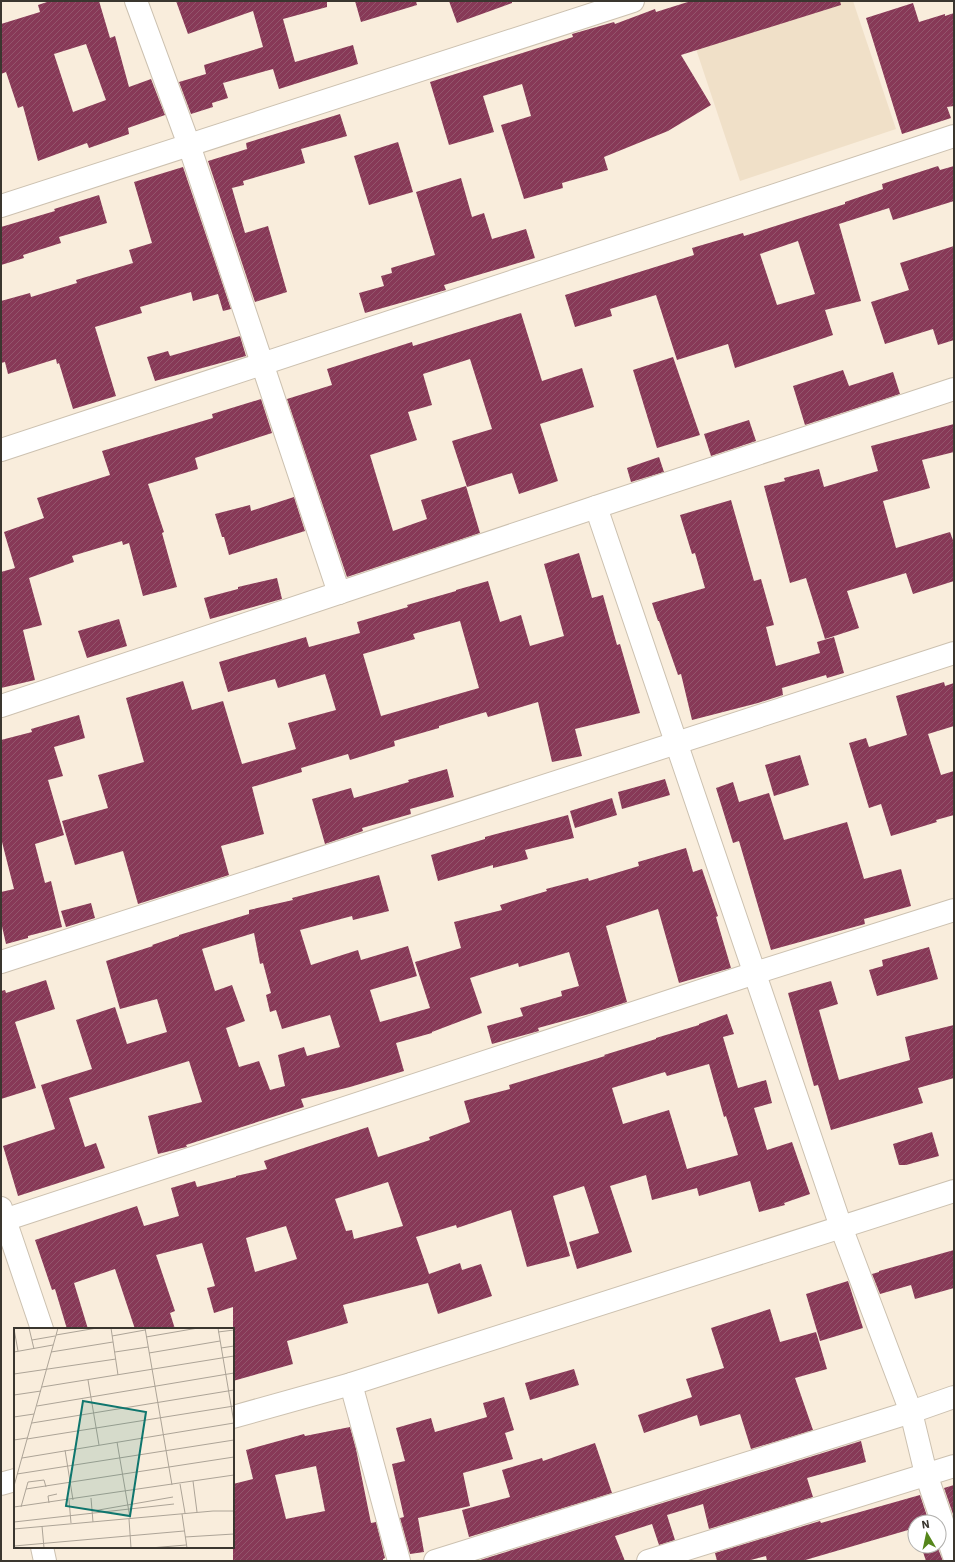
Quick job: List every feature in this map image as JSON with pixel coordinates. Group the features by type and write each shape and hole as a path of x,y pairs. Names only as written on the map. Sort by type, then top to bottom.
{"street":[{"path":"136,1 189,145 261,364 339,593"},
{"path":"1,206 633,1"},
{"path":"1,450 954,136"},
{"path":"1,706 954,389"},
{"path":"596,507 842,1227 911,1412 926,1474 954,1556"},
{"path":"1,962 954,653"},
{"path":"42,1328 2,1216 954,910"},
{"path":"234,1417 351,1384 954,1191"},
{"path":"351,1384 399,1561"},
{"path":"435,1561 911,1412 954,1397"},
{"path":"648,1561 954,1466"},
{"path":"1,1484 14,1480"},
{"path":"42,1548 45,1561"}],"shaded area":[{"path":"680,1 853,1 896,129 740,181"}],"building":[{"path":"50,1 99,1 110,38 115,36 129,87 151,79 165,115 128,128 129,134 89,148 87,143 38,161 23,106 18,108 6,72 1,74 1,24 40,12 38,5","holes":["86,44 106,100 73,112 54,54"]},
{"path":"176,1 327,1 327,7 283,19 295,62 353,45 358,64 279,89 273,69 223,83 228,98 212,103 213,107 191,114 179,82 206,74 204,65 263,47 253,11 188,34"},
{"path":"355,1 416,1 417,5 361,22"},
{"path":"449,1 512,1 512,3 457,23"},
{"path":"691,1 840,1 841,5 681,55 711,105 668,131 604,157 608,170 562,183 563,188 524,199 501,125 531,116 522,84 483,96 494,132 449,145 430,82 573,37 572,34 614,22 615,24 655,9 656,12"},
{"path":"913,3 919,22 945,14 945,16 954,13 954,106 947,107 951,118 902,134 866,18"},
{"path":"340,114 347,136 301,149 305,163 243,181 244,185 232,188 245,233 268,226 287,292 255,302 208,161 247,149 246,143"},
{"path":"398,142 413,192 369,205 354,156"},
{"path":"938,166 940,170 954,166 954,201 893,220 889,208 839,224 861,301 825,310 833,335 735,368 728,344 677,360 656,295 610,309 612,316 575,327 565,295 694,255 692,248 743,233 744,236 845,204 845,202 883,189 882,184","holes":["798,241 815,294 777,305 760,254"]},
{"path":"183,167 231,309 223,311 218,294 193,301 191,292 140,307 142,313 95,327 116,396 73,409 59,363 57,364 56,359 8,374 5,362 1,363 1,301 30,293 31,297 77,283 76,280 133,263 129,250 152,243 134,182"},
{"path":"461,178 472,217 484,213 492,239 526,229 535,258 444,285 446,290 365,313 359,293 384,286 381,276 392,273 391,268 435,255 416,192"},
{"path":"99,195 107,223 59,237 61,243 23,255 24,258 1,265 1,227 55,211 54,209"},
{"path":"954,246 954,340 938,345 933,329 885,344 871,302 909,290 900,263"},
{"path":"521,313 542,381 582,368 594,407 540,424 558,481 519,494 512,473 467,487 452,441 492,429 470,359 423,374 432,405 408,412 417,440 370,455 393,531 427,519 421,500 466,486 480,533 347,577 287,399 332,385 327,369 412,342 413,346"},
{"path":"240,336 246,356 155,381 147,357 168,351 170,356"},
{"path":"673,357 700,435 657,448 633,370"},
{"path":"843,370 849,386 893,372 900,394 805,425 793,386"},
{"path":"261,399 272,433 195,458 198,469 148,484 164,532 162,533 177,587 143,596 129,543 123,545 122,541 72,556 74,562 29,578 42,625 23,630 35,680 1,688 1,572 15,568 4,532 44,518 37,498 110,475 102,451 213,418 212,414"},
{"path":"749,420 756,441 711,456 704,434"},
{"path":"954,424 954,452 922,460 930,488 883,501 896,548 950,532 954,543 954,581 913,594 906,573 847,591 859,628 825,639 806,578 790,583 764,486 785,481 784,478 819,469 824,487 878,471 871,446"},
{"path":"659,457 664,472 631,482 627,468"},
{"path":"294,497 305,531 229,555 215,514 250,505 251,511"},
{"path":"731,500 754,581 761,579 774,625 766,627 776,666 820,653 817,642 834,637 844,673 827,678 826,675 782,688 783,695 692,720 681,674 678,675 652,603 705,588 695,553 692,554 680,515"},
{"path":"579,553 592,598 603,595 617,645 620,644 640,713 575,729 582,756 552,762 538,702 488,717 486,712 394,741 395,746 350,760 348,754 301,768 302,772 252,787 264,834 221,846 229,875 138,904 123,851 75,865 62,821 108,808 98,775 144,762 126,698 183,681 192,710 223,701 242,764 296,749 288,723 336,710 325,674 278,688 275,679 228,692 219,662 306,637 309,647 360,633 357,622 408,607 407,605 488,581 500,622 521,615 530,646 564,636 544,564","holes":["460,621 479,688 381,716 363,654 415,639 413,634"]},
{"path":"277,578 282,599 210,619 204,598 238,589 238,587"},
{"path":"119,619 127,646 87,658 78,631"},
{"path":"944,682 945,686 954,683 954,726 928,734 941,775 954,771 954,815 936,820 937,822 891,836 881,804 869,808 849,743 866,738 869,747 907,735 896,696"},
{"path":"79,715 85,738 54,747 63,776 48,780 64,835 35,844 45,883 51,881 62,927 28,936 28,938 6,944 1,922 1,892 14,889 1,838 1,740 32,732 31,729"},
{"path":"800,755 809,785 774,796 765,765"},
{"path":"447,769 454,797 410,809 411,814 362,828 363,831 325,844 312,799 351,788 354,798"},
{"path":"665,779 670,795 622,809 618,792"},
{"path":"733,782 739,802 769,793 784,840 847,822 864,879 901,869 911,906 864,919 865,924 771,950 739,841 733,843 716,788"},
{"path":"612,798 617,815 575,828 570,811"},
{"path":"568,815 574,838 525,850 528,859 493,868 493,865 438,881 431,855 485,839 485,837"},
{"path":"686,848 693,872 702,869 718,916 716,917 731,968 679,983 658,909 606,926 627,1002 538,1028 539,1031 492,1044 487,1026 523,1016 520,1008 562,996 561,991 579,986 569,952 519,967 518,963 470,978 482,1013 432,1033 396,1043 404,1071 350,1087 301,1099 304,1107 186,1145 187,1147 158,1154 148,1116 202,1102 189,1061 69,1098 85,1147 96,1143 105,1168 18,1196 3,1146 55,1129 41,1085 92,1069 76,1020 115,1007 127,1044 167,1032 157,999 120,1009 106,961 153,946 152,945 179,935 249,914 249,910 293,900 292,898 379,875 389,911 353,920 352,916 300,930 311,965 358,950 361,960 408,946 417,976 370,990 380,1022 430,1008 415,962 461,948 454,922 502,910 500,905 547,891 546,889 588,878 589,881 639,866 638,862","holes":["254,933 260,964 263,963 271,993 266,995 270,1012 276,1010 282,1029 330,1015 340,1047 307,1056 304,1047 278,1055 285,1086 270,1090 259,1061 239,1067 226,1028 245,1021 232,985 215,991 202,949"]},
{"path":"91,903 95,918 66,927 61,911"},
{"path":"929,947 938,979 877,996 869,970 883,966 882,960"},
{"path":"46,980 55,1009 15,1022 36,1088 1,1099 1,991 5,990 6,993"},
{"path":"831,981 838,1004 819,1010 839,1080 910,1060 905,1037 954,1025 954,1078 918,1088 923,1103 831,1130 818,1085 814,1086 788,993"},
{"path":"727,1014 734,1034 723,1037 738,1088 766,1080 772,1103 754,1108 767,1150 792,1142 810,1194 784,1203 785,1205 759,1212 750,1181 699,1196 697,1188 652,1200 646,1175 610,1186 632,1252 577,1269 569,1242 599,1233 584,1186 553,1196 570,1256 527,1267 511,1210 457,1228 456,1225 416,1237 429,1274 460,1263 462,1270 481,1264 492,1296 438,1314 428,1283 343,1305 348,1323 287,1341 293,1364 234,1381 233,1307 214,1313 207,1288 215,1286 202,1243 156,1255 175,1311 170,1313 175,1328 135,1328 115,1269 74,1283 88,1328 67,1328 55,1289 52,1290 35,1240 137,1206 144,1226 179,1216 171,1188 195,1181 197,1187 267,1169 264,1161 368,1127 378,1157 430,1140 429,1137 470,1122 464,1101 510,1089 509,1085 605,1056 604,1055 699,1025","holes":["709,1064 724,1117 726,1116 738,1155 687,1169 669,1110 623,1124 612,1088 665,1072 667,1076","388,1182 403,1226 354,1239 352,1230 346,1231 335,1199","286,1226 297,1259 255,1272 246,1238"]},
{"path":"932,1132 939,1156 906,1165 899,1165 893,1144"},
{"path":"954,1250 954,1288 915,1299 911,1285 880,1294 872,1274"},
{"path":"848,1281 863,1328 820,1341 806,1294"},
{"path":"770,1309 780,1342 816,1332 827,1369 795,1378 813,1430 751,1449 740,1414 700,1426 697,1415 644,1433 638,1415 692,1397 686,1379 724,1368 711,1328"},
{"path":"574,1369 579,1385 530,1400 525,1383"},
{"path":"504,1397 514,1430 505,1433 513,1459 463,1473 470,1506 418,1518 424,1552 410,1554 400,1518 404,1517 392,1464 405,1461 396,1428 431,1418 435,1432 487,1417 483,1403"},
{"path":"350,1427 371,1523 376,1522 385,1558 383,1561 233,1561 234,1484 253,1479 246,1450 304,1434 305,1436","holes":["316,1466 325,1511 286,1519 275,1475"]},
{"path":"861,1441 866,1462 807,1478 813,1497 709,1529 703,1504 667,1515 675,1540 659,1545 652,1524 615,1536 625,1561 477,1561"},
{"path":"595,1443 612,1493 469,1537 462,1510 510,1497 502,1470 542,1458 543,1461"},
{"path":"954,1485 954,1517 944,1488"},
{"path":"920,1495 926,1514 907,1514 907,1530 802,1561 767,1561 766,1556 747,1561 717,1561 715,1553 820,1521 821,1523"},
{"path":"924,1554 940,1554 943,1561 926,1561"}]}
